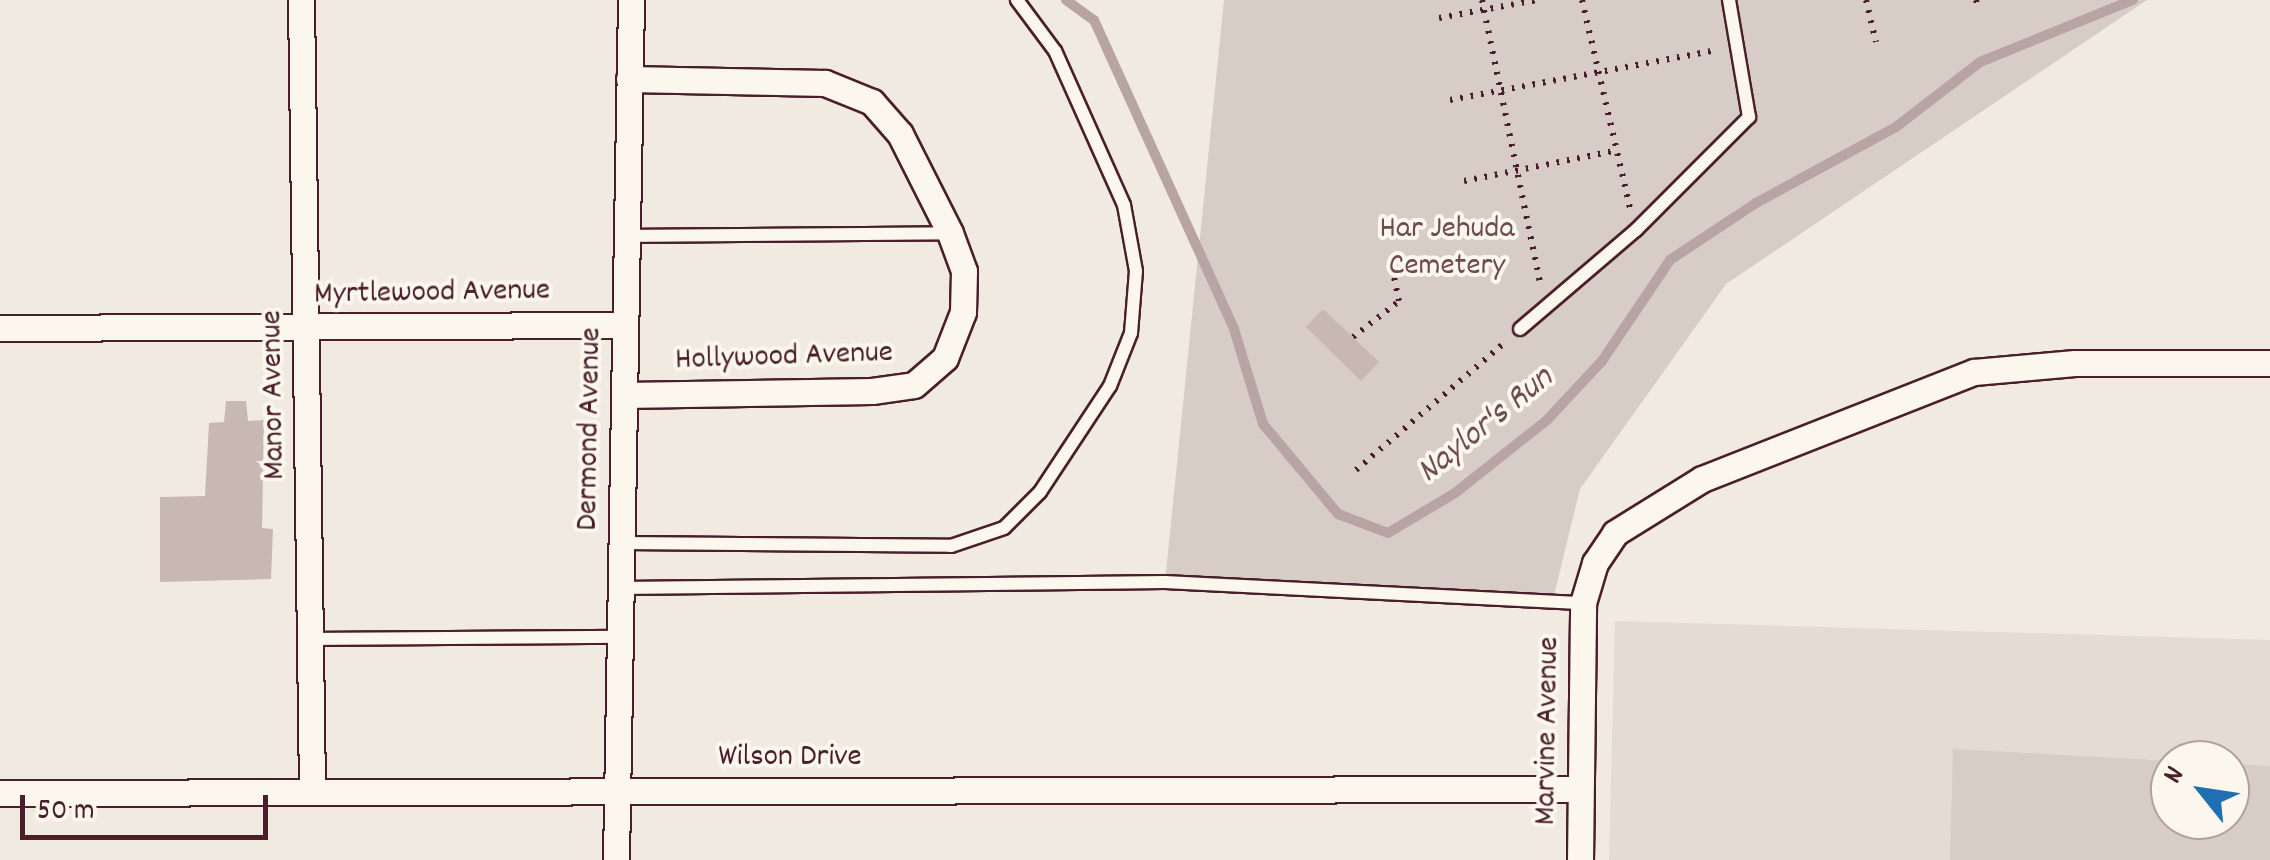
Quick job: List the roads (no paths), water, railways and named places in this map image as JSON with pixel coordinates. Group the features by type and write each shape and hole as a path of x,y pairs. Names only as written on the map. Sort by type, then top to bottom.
{"street":[{"name":"Manor Avenue","path":"301,0 312,789"},
{"name":"Dermond Avenue","path":"616,860 630,0"},
{"name":"Hollywood Avenue","path":"624,395 914,385 946,358 963,312 964,271 900,134 872,102 825,83 629,79"},
{"name":"Myrtlewood Avenue","path":"0,328 625,325"},
{"name":"Marvine Avenue","path":"1580,860 1583,603 1595,563 1615,533 1702,479 1974,372 2075,363 2270,363"},
{"name":"Wilson Drive","path":"0,793 312,789 1580,789"}],"lane":[{"path":"622,543 951,546 1004,528 1040,492 1110,386 1131,333 1136,271 1116,188 1056,51 1017,0"},
{"path":"1520,329 1636,230 1749,116 1729,0"},
{"path":"626,236 950,234"},
{"path":"620,588 1165,582 1583,603"},
{"path":"312,639 620,638"}],"waterway":[{"name":"Naylor's Run","path":"1066,0 1094,20 1234,329 1263,424 1338,514 1388,533 1455,493 1547,420 1602,361 1670,260 1756,203 1896,127 1980,62 2133,0"}],"park label":[{"name":"Har Jehuda Cemetery","path":"1447,250"}]}
